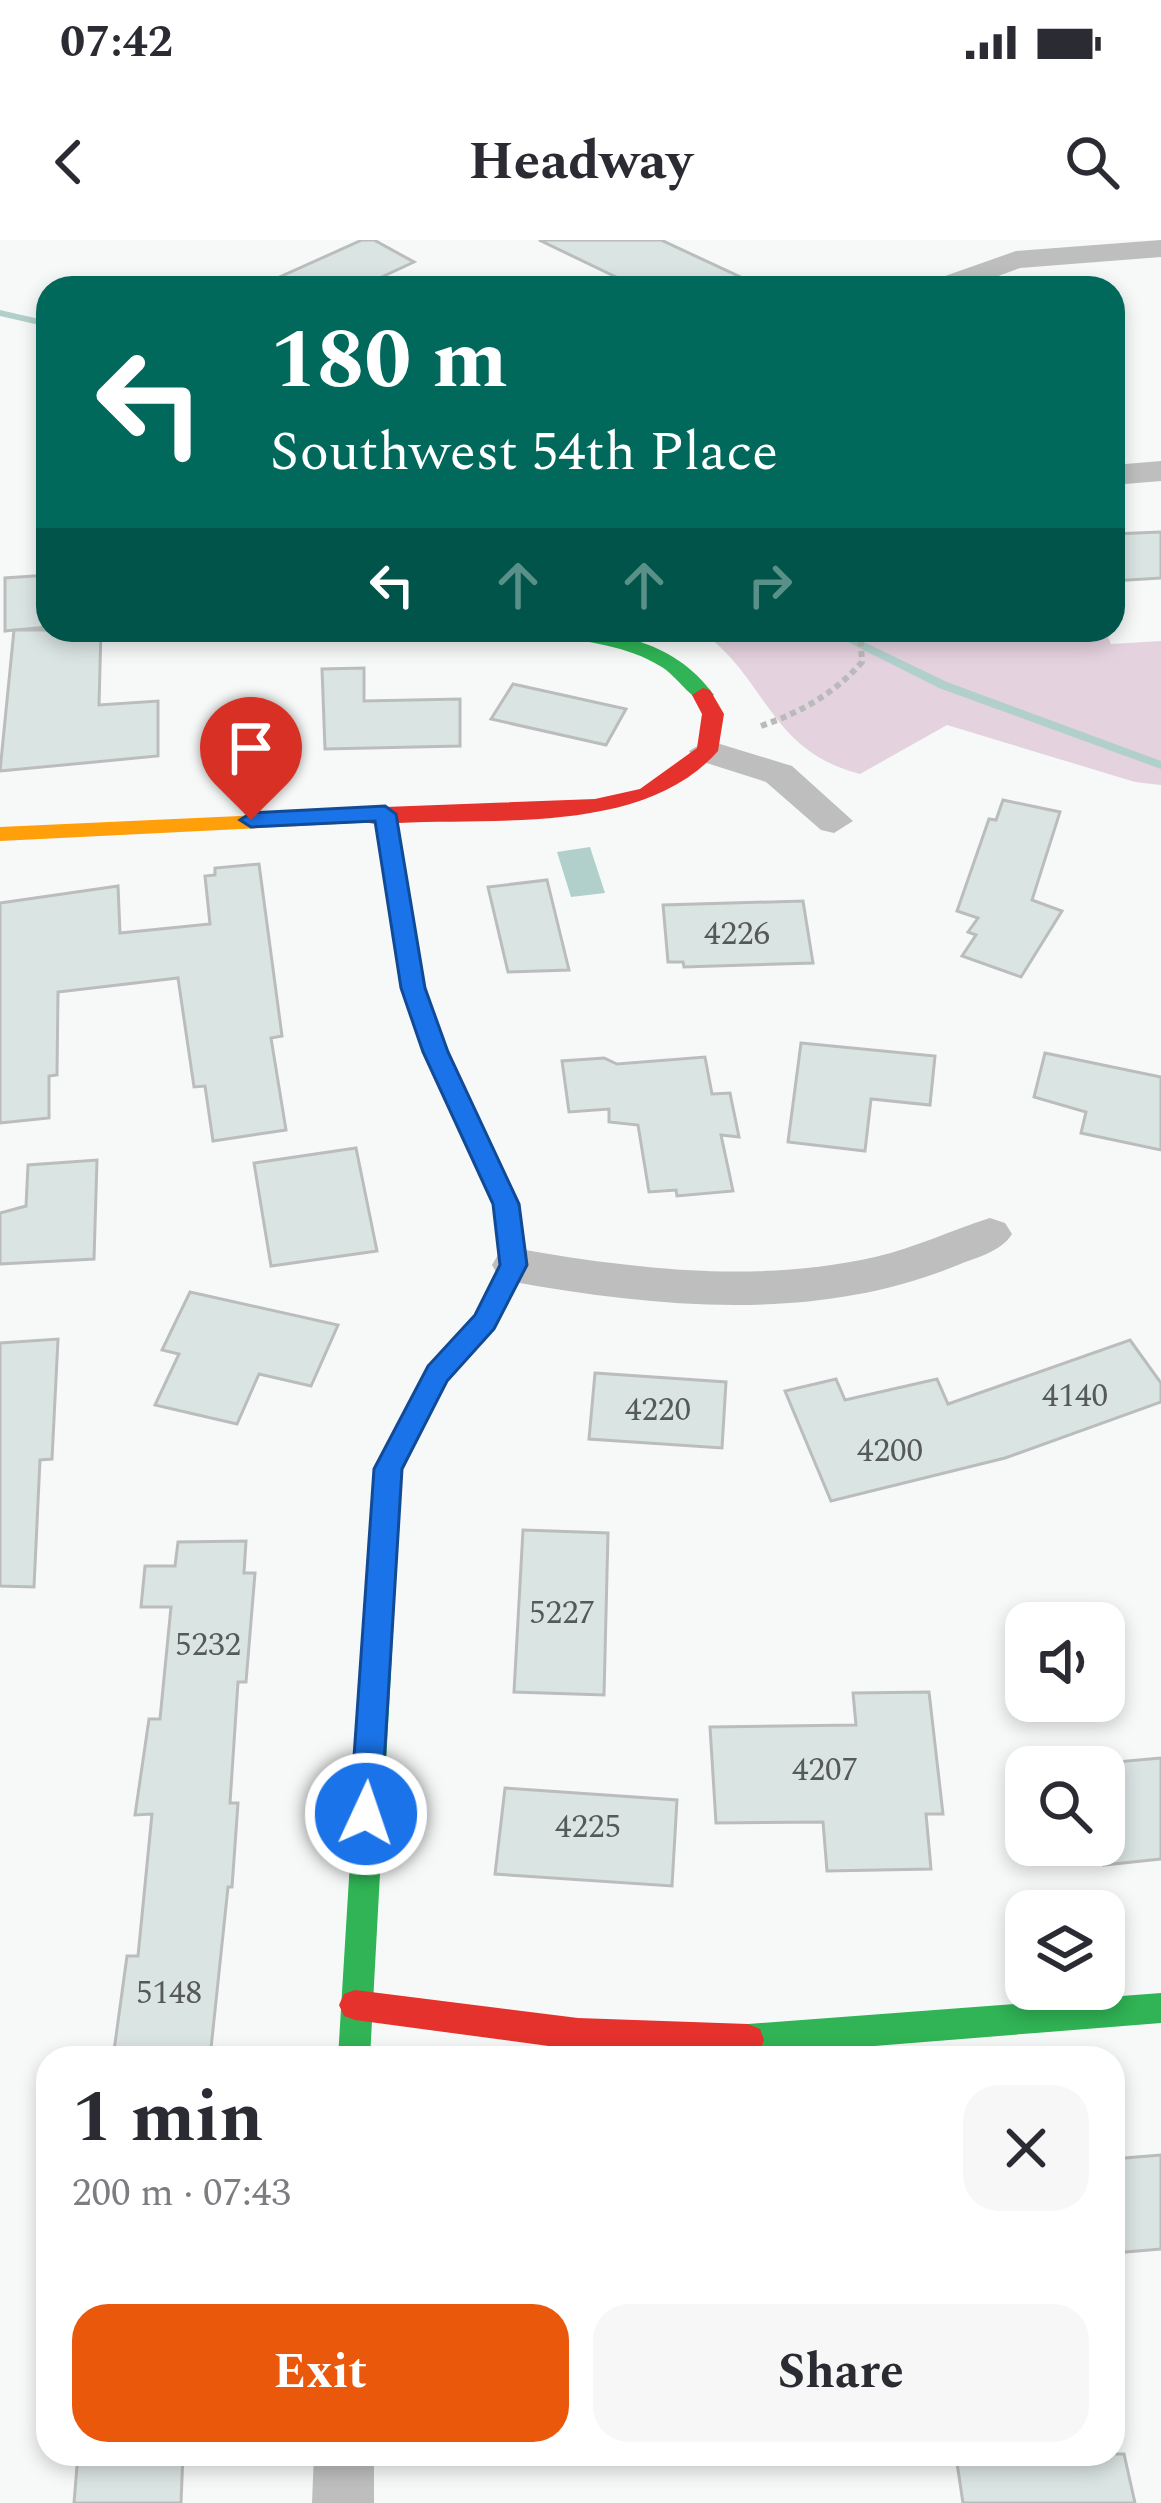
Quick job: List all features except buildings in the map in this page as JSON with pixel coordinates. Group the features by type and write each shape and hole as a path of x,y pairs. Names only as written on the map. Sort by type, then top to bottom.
{"street":[{"path":"971,276 1016,260 1161,248"},
{"path":"1125,474 1161,471"},
{"path":"0,833 623,802 668,784 706,751 713,714 681,663 647,649 611,642"},
{"path":"706,751 778,774 834,820"},
{"path":"354,2046 388,1469 437,1374 485,1322 514,1265 506,1204 435,1052 413,988 385,814"},
{"path":"514,1265 642,1286 737,1292 854,1280 912,1267 990,1234"},
{"path":"355,2005 496,2026 711,2041 1161,2008"},
{"path":"343,2503 344,2466"}],"path":[{"path":"706,751 804,710 844,684 862,662 861,642"}],"shaded area":[{"path":"1161,641 1161,785 1135,782 947,725 860,774 805,748 714,642"}],"water":[{"path":"590,847 605,893 571,897 557,852"}],"waterway":[{"path":"0,313 36,321"},
{"path":"855,642 943,685 1161,765"}],"traffic: fast":[{"path":"619,642 673,664 703,695"},
{"path":"355,2046 388,1469 438,1374 485,1322 514,1265 507,1204 435,1052 413,984"},
{"path":"748,2040 1161,2008"}],"traffic: slow":[{"path":"0,834 370,817"}],"traffic: jam":[{"path":"370,817 595,806 647,794 707,751 713,714 703,695"},
{"path":"385,814 413,984"},
{"path":"355,2005 578,2034 748,2040"}],"route":[{"path":"251,820 385,814 413,988 435,1052 506,1204 512,1233 514,1265 504,1291 485,1322 437,1374 388,1469 366,1814"}]}
